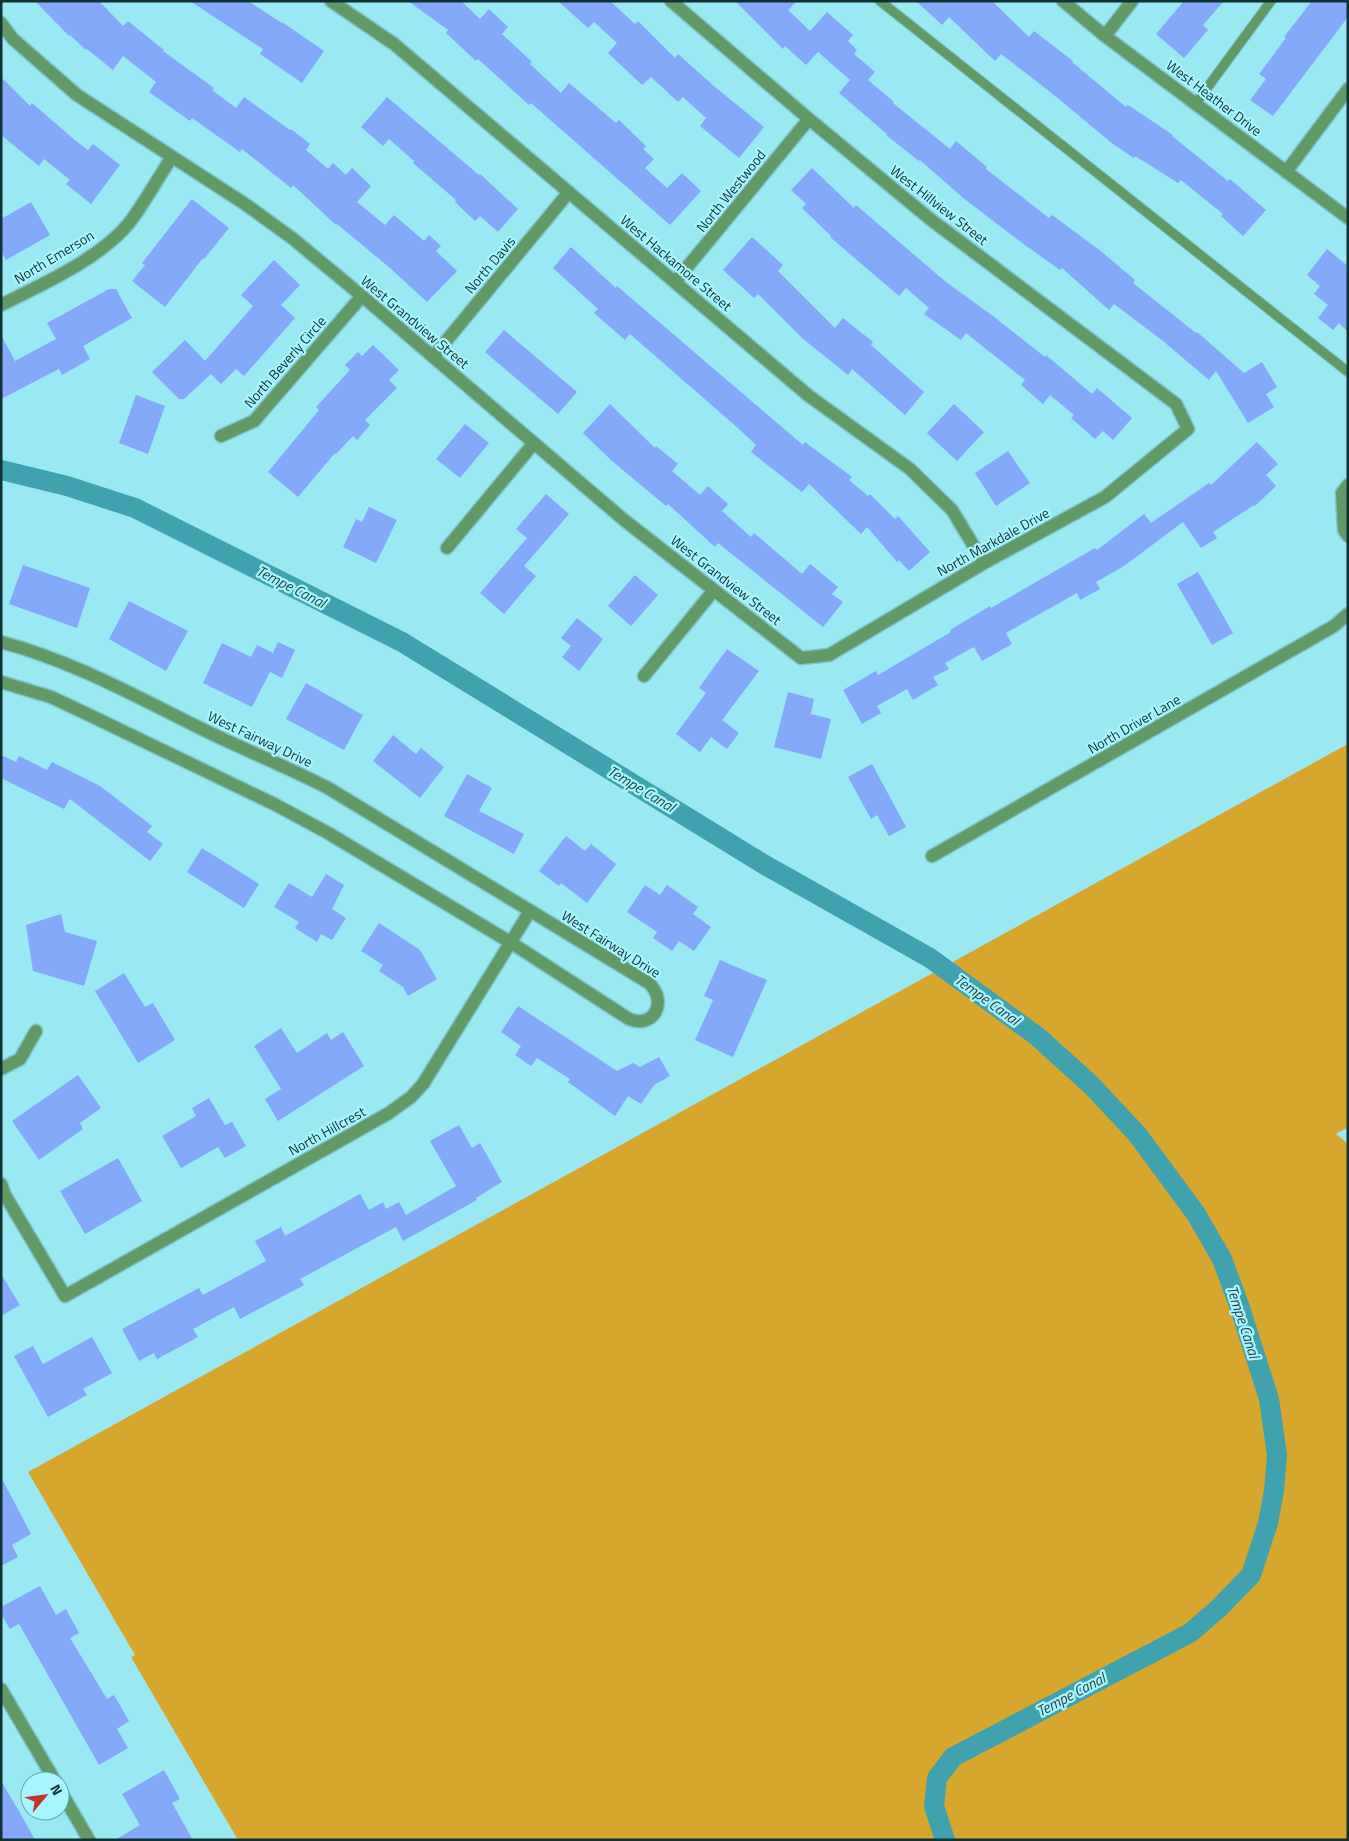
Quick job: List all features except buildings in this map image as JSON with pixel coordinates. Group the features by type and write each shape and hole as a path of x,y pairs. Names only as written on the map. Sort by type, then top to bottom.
{"street":[{"name":"West Hackamore Street","path":"331,1 394,44 809,396 910,469 952,510 984,563"},
{"name":"West Hillview Street","path":"671,1 809,119 930,218 1176,404 1188,429"},
{"name":"West Heather Drive","path":"1063,1 1105,36 1348,218"},
{"path":"1105,36 1132,1"},
{"name":"West Grandview Street","path":"1,23 13,39 77,95 245,204 292,238 624,520 801,658"},
{"path":"1286,172 1348,89"},
{"name":"North Westwood","path":"675,282 809,119"},
{"name":"North Emerson","path":"1,305 52,279 100,250 129,222 172,157"},
{"name":"North Davis","path":"433,356 569,192"},
{"name":"North Beverly Circle","path":"221,436 254,421 362,296"},
{"name":"North Markdale Drive","path":"801,658 829,655 984,563 1105,497 1188,429"},
{"path":"447,548 534,443"},
{"path":"1345,489 1344,530 1348,536"},
{"path":"644,676 714,590"},
{"name":"North Driver Lane","path":"932,856 1334,626 1348,614"},
{"path":"1334,626 1348,629"},
{"name":"West Fairway Drive","path":"1,642 45,655 84,670 328,788 649,983 656,990 659,998 656,1013 648,1020 637,1022 629,1019 510,942 328,833 276,805 51,697 1,682"},
{"name":"North Hillcrest","path":"1,1184 5,1195 65,1296 381,1118 405,1102 423,1084 530,912"},
{"path":"1,1069 20,1059 36,1031"},
{"path":"1,1689 49,1771"},
{"path":"70,1807 89,1840"}],"lane":[{"path":"880,1 1348,372"},
{"path":"1196,103 1271,1"}],"shaded area":[{"path":"1348,745 1348,1127 1336,1134 1348,1144 1348,1840 238,1840 131,1657 135,1655 28,1472"}],"waterway":[{"name":"Tempe Canal","path":"1,470 67,486 135,508 402,642 765,865 930,958 1038,1037 1091,1085 1137,1134 1196,1214 1222,1259 1269,1399 1277,1455 1274,1491 1268,1523 1251,1575 1219,1608 1190,1633 953,1757 937,1778 934,1806 945,1840"}]}
